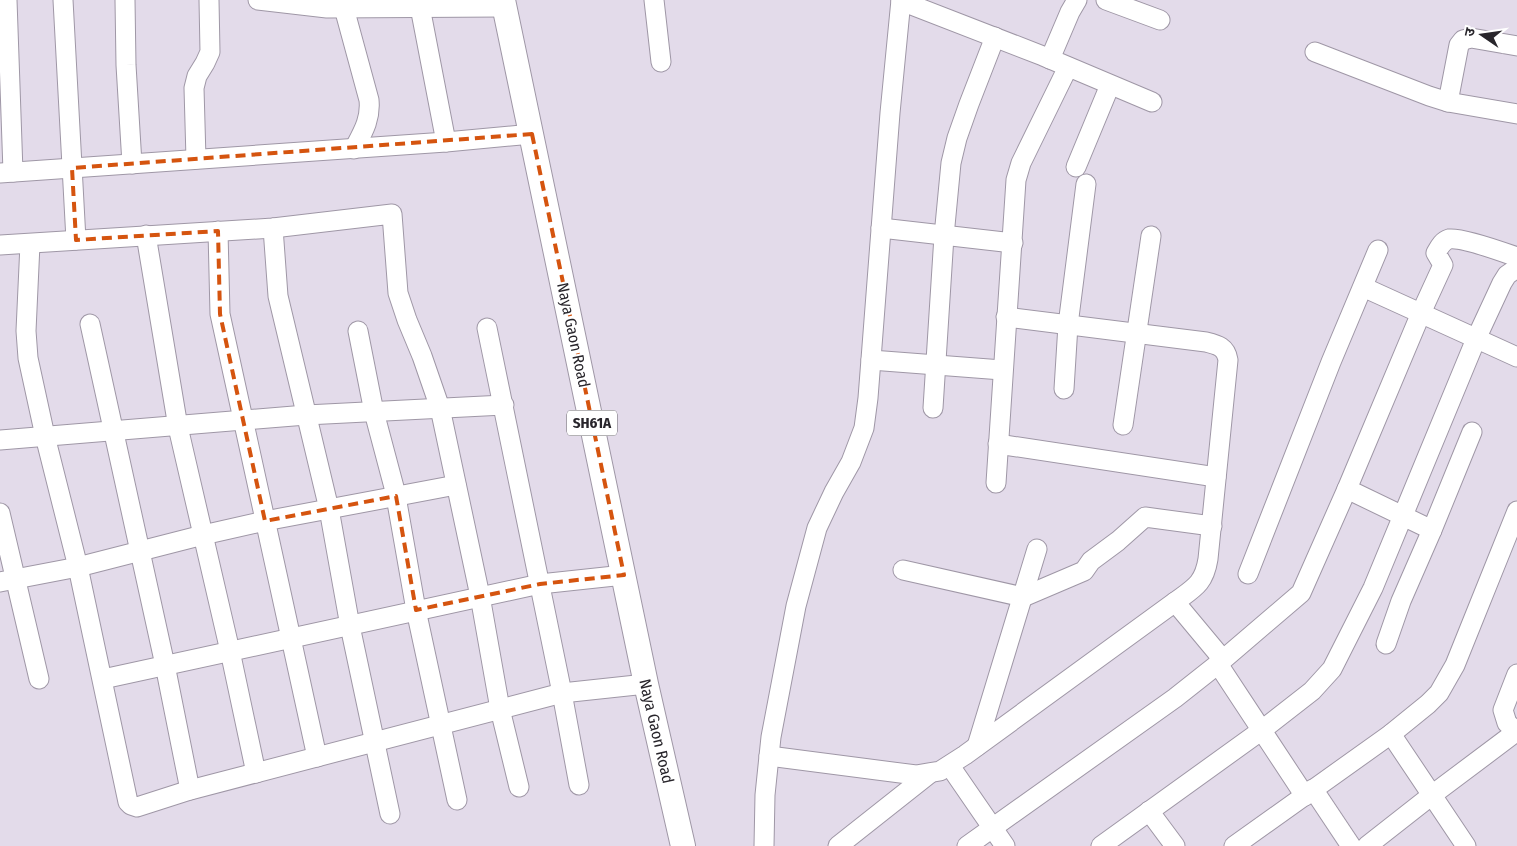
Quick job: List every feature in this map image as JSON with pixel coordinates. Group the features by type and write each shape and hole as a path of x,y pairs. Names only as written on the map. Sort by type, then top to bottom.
{"main road":[{"name":"Naya Gaon Road","path":"503,4 532,134 646,684 683,846"}],"street":[{"path":"7,0 6,173 354,149 532,134"},
{"path":"63,0 76,240"},
{"path":"125,0 126,65 132,164"},
{"path":"196,159 194,88 197,76 210,52 209,0"},
{"path":"258,0 333,5 420,7 503,4"},
{"path":"654,0 661,62"},
{"path":"764,846 765,795 771,737 798,597 817,528 851,462 864,428 901,0 1068,66 1152,102"},
{"path":"1050,59 1077,0"},
{"path":"1106,0 1160,20"},
{"path":"333,5 369,100 370,111 365,130 354,149"},
{"path":"420,7 446,142"},
{"path":"933,408 944,236 951,163 969,104 995,37"},
{"path":"1448,102 1459,45 1463,40 1470,38 1517,46"},
{"path":"1315,52 1448,102 1517,114"},
{"path":"996,484 1016,180 1021,163 1068,66"},
{"path":"1076,167 1110,85"},
{"path":"1064,388 1068,326 1086,184"},
{"path":"0,245 273,228 392,214 398,293 440,408 480,596 500,709 519,787"},
{"path":"273,228 278,296 329,509 350,626 390,814"},
{"path":"881,228 1013,243"},
{"path":"218,231 220,314 317,757"},
{"path":"146,235 178,427 204,535 256,773"},
{"path":"1122,425 1151,236"},
{"path":"967,846 1175,698 1218,664 1300,593 1347,489 1420,314 1443,265 1436,253 1442,243 1448,239 1462,240 1517,256"},
{"path":"30,244 26,345 45,436 78,567 103,679 128,802 131,806 137,807 190,790 562,693 646,684"},
{"path":"1248,574 1331,362 1378,250"},
{"path":"1101,846 1262,730 1312,691 1332,669 1373,588 1476,339 1507,275 1517,268"},
{"path":"1363,287 1517,357"},
{"path":"769,756 916,775 929,774 950,766 1195,587 1206,572 1228,360 1224,348 1217,344 1206,342 1006,317"},
{"path":"90,324 165,665 190,790"},
{"path":"487,328 562,693 579,786"},
{"path":"358,331 374,412 396,496 416,610 457,800"},
{"path":"871,360 1002,370"},
{"path":"0,440 178,427 306,415 504,405"},
{"path":"1386,644 1401,601 1472,432"},
{"path":"998,444 1216,477"},
{"path":"8,580 78,567 204,535 265,522 456,485"},
{"path":"1347,489 1432,530"},
{"path":"1234,846 1391,734 1439,693 1459,656 1517,511"},
{"path":"0,513 8,580 39,679"},
{"path":"903,570 1023,597 1084,571 1091,561 1118,541 1145,517 1212,526"},
{"path":"977,746 1038,549"},
{"path":"103,679 540,584 624,575"},
{"path":"1174,602 1220,656 1218,664 1262,730 1309,792 1364,846 1516,732 1507,723 1503,710 1517,674"},
{"path":"1391,734 1466,846"},
{"path":"950,766 1005,846"},
{"path":"838,846 929,774"},
{"path":"1149,811 1175,846"}],"highlighted area":[{"path":"532,134 624,575 540,584 416,610 396,496 265,521 220,314 218,231 76,240 72,168"}]}
